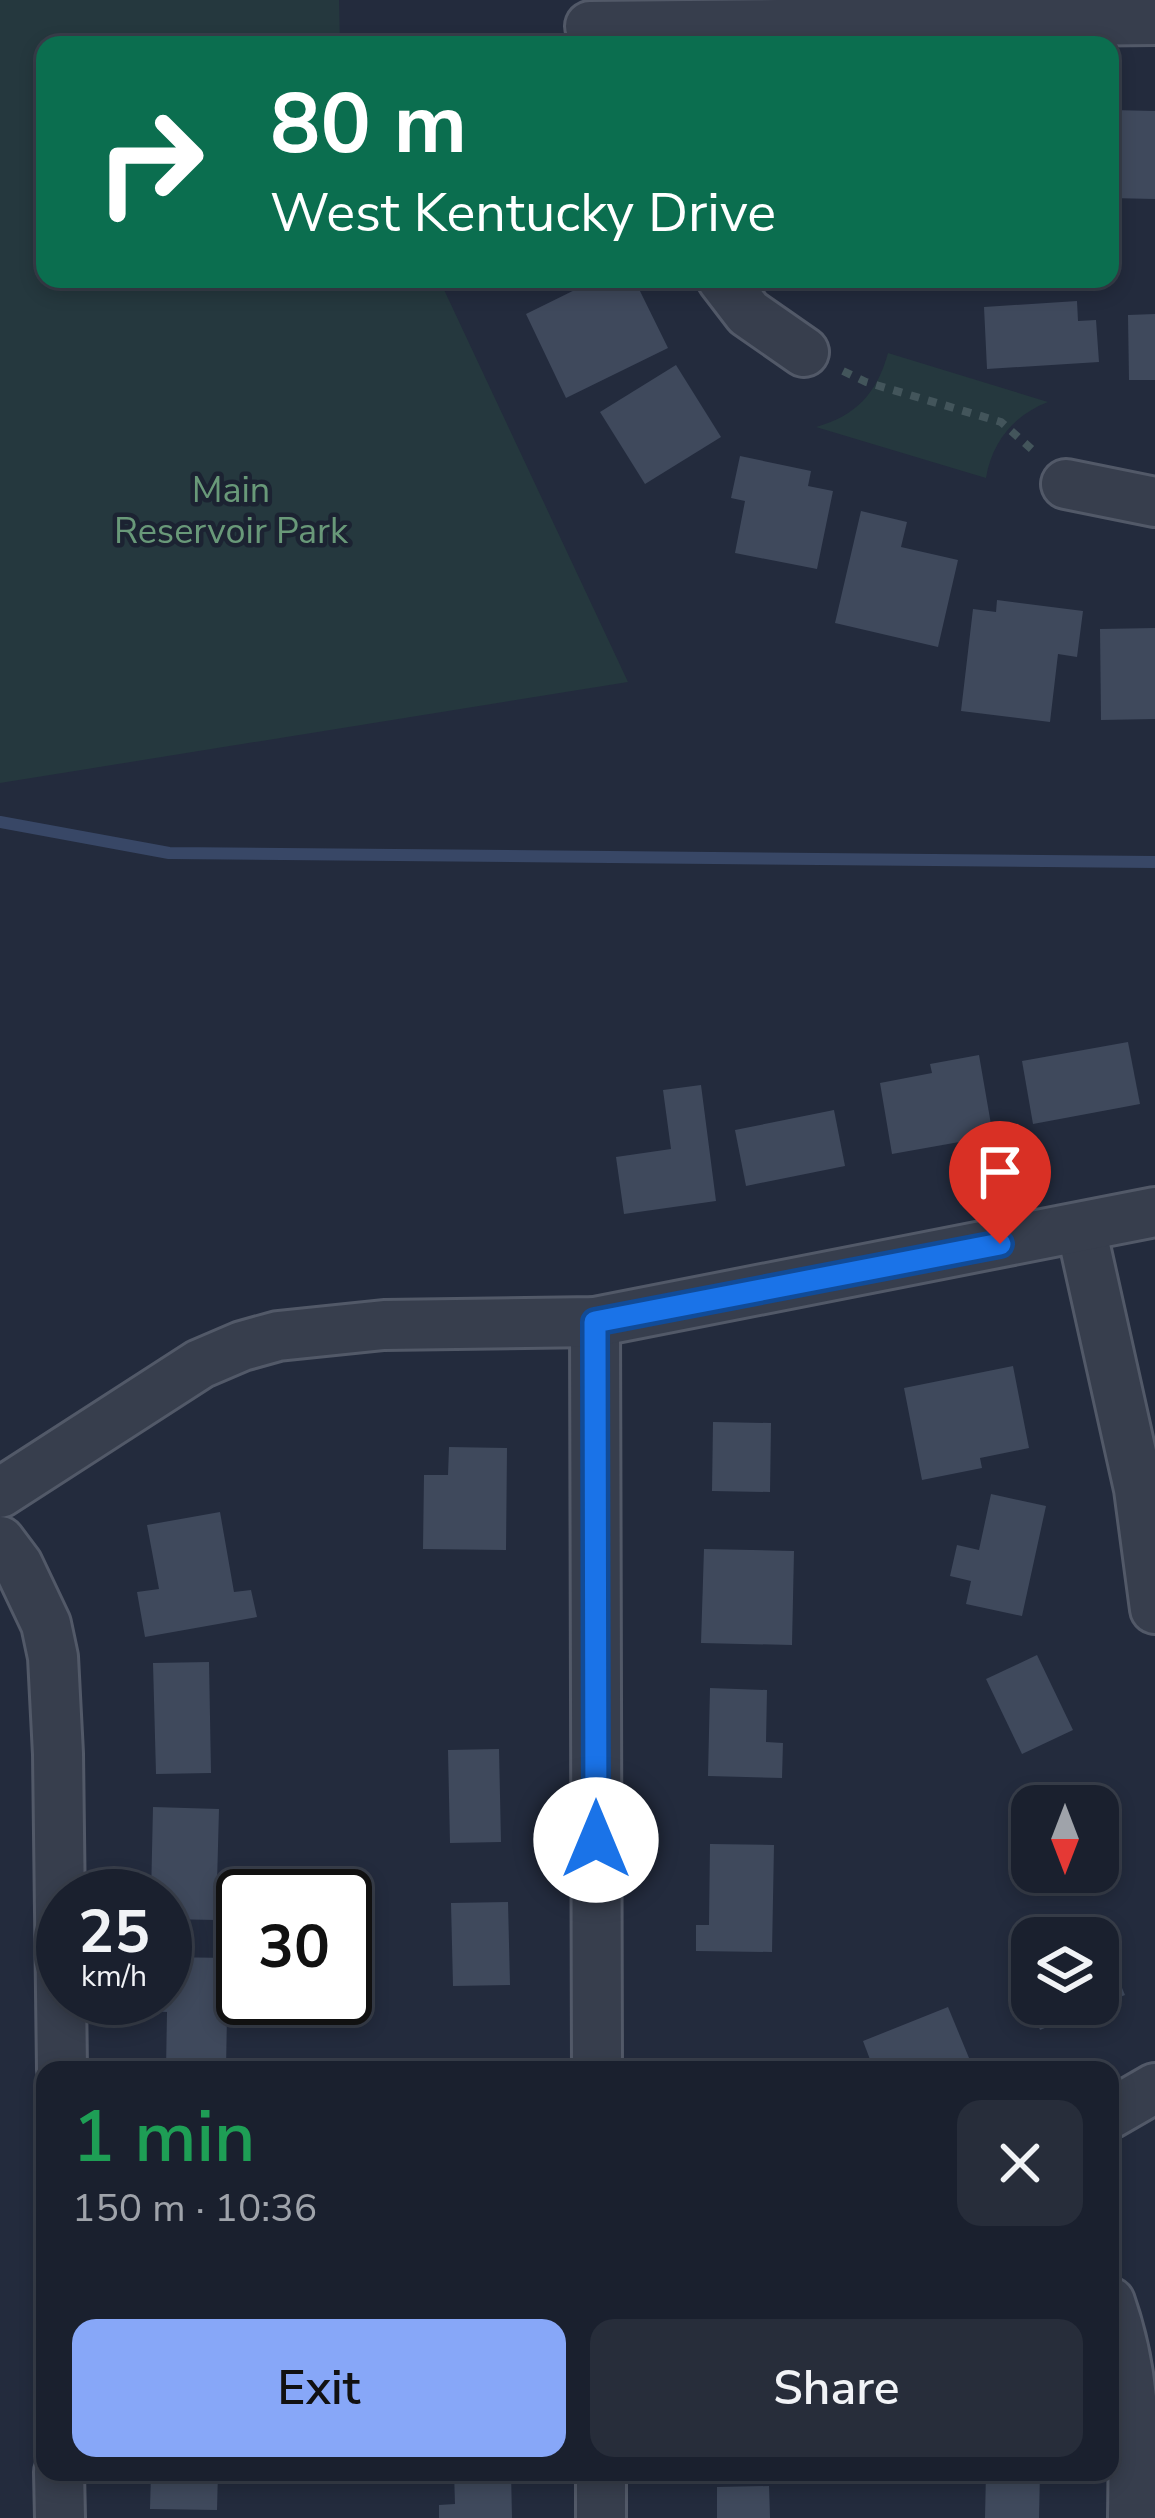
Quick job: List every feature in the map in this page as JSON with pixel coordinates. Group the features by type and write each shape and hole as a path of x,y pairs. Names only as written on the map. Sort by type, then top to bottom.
{"street":[{"path":"589,24 1155,20"},
{"path":"729,288 748,314 804,352"},
{"path":"1066,484 1155,502"},
{"path":"0,1493 200,1364 242,1346 323,1328 595,1322 1155,1213"},
{"path":"1082,1228 1139,1489 1155,1609"},
{"path":"595,1322 597,2061"},
{"path":"0,1541 18,1565 46,1624 53,1657 62,2061"},
{"path":"1119,2109 1155,2088"},
{"path":"1119,2330 1129,2362 1134,2411 1133,2518"},
{"path":"59,2481 60,2518"},
{"path":"601,2481 601,2518"}],"path":[{"path":"804,352 866,382 1001,422 1066,484"}],"green space":[{"name":"Main Reservoir Park","path":"0,0 339,0 340,36 36,36 36,288 443,288 628,682 0,783"},
{"path":"888,353 1048,402 1006,431 986,478 816,427 863,401 878,380"}],"building":[{"path":"1119,110 1155,111 1155,199 1119,198"},
{"path":"579,288 638,288 668,348 566,398 526,314"},
{"path":"1077,301 1078,321 1096,320 1099,362 987,369 984,307"},
{"path":"1155,314 1155,380 1129,380 1128,315"},
{"path":"676,365 721,437 645,484 600,412"},
{"path":"740,456 811,471 808,486 833,491 817,569 735,553 745,501 731,498"},
{"path":"861,511 907,522 901,547 958,560 938,647 835,623"},
{"path":"997,600 1083,611 1077,657 1058,654 1050,722 961,711 973,609 996,612"},
{"path":"1155,628 1155,719 1101,720 1100,629"},
{"path":"1128,1042 1140,1104 1033,1124 1022,1061"},
{"path":"979,1055 993,1136 892,1154 880,1083 932,1073 930,1064"},
{"path":"701,1085 716,1201 624,1214 616,1157 671,1149 663,1090"},
{"path":"834,1110 845,1166 746,1186 735,1130"},
{"path":"1013,1366 1029,1448 980,1458 982,1468 922,1480 904,1388"},
{"path":"713,1422 771,1423 770,1492 712,1491"},
{"path":"449,1447 507,1448 506,1550 423,1549 424,1475 448,1475"},
{"path":"991,1494 1046,1506 1022,1616 966,1604 971,1581 950,1576 957,1545 979,1550"},
{"path":"220,1512 234,1592 251,1590 257,1617 145,1637 137,1592 159,1589 147,1525"},
{"path":"704,1549 794,1551 792,1645 701,1643"},
{"path":"1037,1655 1073,1730 1022,1754 986,1679"},
{"path":"209,1662 211,1773 156,1774 153,1663"},
{"path":"710,1688 767,1690 766,1742 783,1743 782,1778 708,1776"},
{"path":"499,1749 501,1842 450,1843 448,1750"},
{"path":"153,1807 219,1809 216,1920 192,1920 192,1869 152,1869"},
{"path":"710,1844 774,1845 772,1952 696,1951 696,1925 709,1925"},
{"path":"508,1902 510,1985 453,1986 451,1903"},
{"path":"192,1957 216,1958 216,2025 227,2025 226,2061 166,2061 167,2025 192,2025"},
{"path":"948,2007 970,2061 871,2061 863,2041"},
{"path":"151,2481 218,2481 217,2510 150,2509"},
{"path":"454,2481 511,2481 512,2518 439,2518 439,2505 455,2504"},
{"path":"986,2481 1040,2481 1039,2518 985,2518"},
{"path":"769,2486 770,2518 717,2518 717,2487"}],"waterway":[{"path":"0,822 169,853 1155,862"}],"route":[{"path":"596,1840 595,1322 1000,1244"}]}
